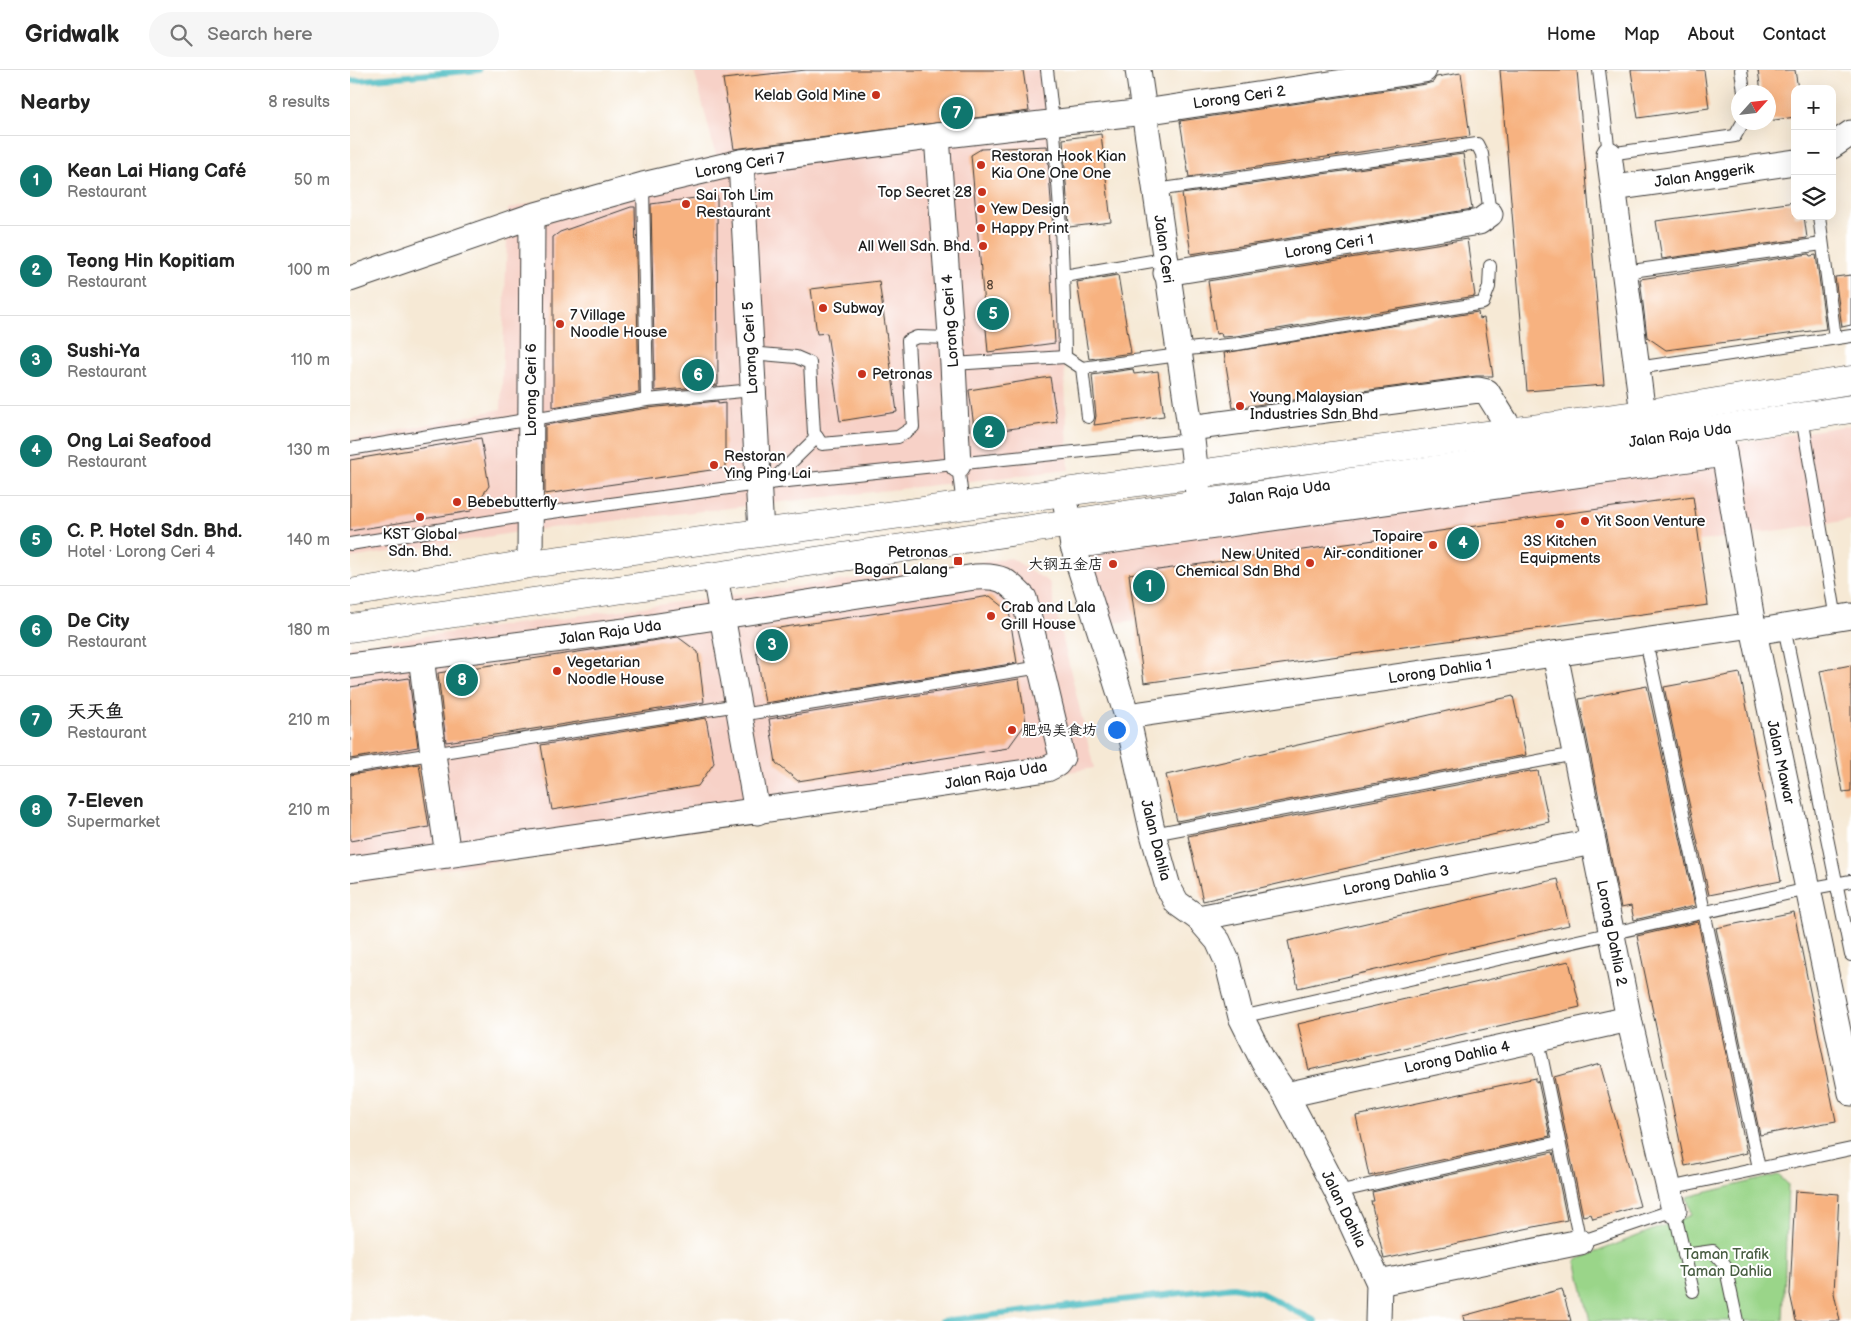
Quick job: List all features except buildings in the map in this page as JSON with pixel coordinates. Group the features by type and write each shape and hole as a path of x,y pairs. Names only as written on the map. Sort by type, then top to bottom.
{"main road":[{"name":"Jalan Raja Uda","path":"350,593 530,564 1643,414 1851,380"},
{"name":"Jalan Raja Uda","path":"350,628 715,576 1071,535 1199,503 1722,442 1802,417 1851,409"}],"street":[{"name":"Jalan Ceri","path":"1138,70 1165,266 1191,434 1199,503"},
{"name":"Lorong Ceri 2","path":"1144,112 1424,70"},
{"name":"Lorong Ceri 7","path":"350,279 532,216 643,185 741,162 937,136 1144,112"},
{"path":"1836,143 1851,133"},
{"name":"Lorong Ceri 4","path":"937,136 958,465"},
{"path":"1609,154 1643,414"},
{"name":"Lorong Ceri 5","path":"741,162 750,353 764,484 761,533"},
{"name":"Jalan Anggerik","path":"1614,188 1791,163"},
{"name":"Lorong Ceri 1","path":"1165,266 1480,222 1490,214"},
{"name":"Lorong Ceri 6","path":"530,564 532,216"},
{"path":"1191,434 1478,390 1487,392 1512,432"},
{"path":"1071,535 1722,442"},
{"name":"Jalan Mawar","path":"1722,442 1753,629 1851,1091"},
{"name":"Jalan Dahlia","path":"1064,493 1071,535 1127,716 1168,887 1177,903 1198,918 1218,941 1224,954 1240,1017 1263,1061 1286,1096 1337,1192 1378,1283 1378,1321"},
{"path":"715,576 757,812"},
{"name":"Jalan Raja Uda","path":"350,666 625,631 975,577 992,576 1009,583 1024,598 1062,757 1057,764 1047,769 350,869"},
{"name":"Lorong Dahlia 1","path":"1127,716 1646,641 1784,627 1844,618"},
{"name":"Lorong Dahlia 2","path":"1555,654 1629,1020 1671,1199"},
{"path":"421,656 448,855"},
{"name":"Lorong Dahlia 3","path":"1198,918 1593,842"},
{"name":"Lorong Dahlia 4","path":"1286,1096 1629,1020"},
{"path":"1378,1283 1580,1242"}],"lane":[{"path":"1047,70 1054,122 1064,276 1065,357"},
{"path":"1599,70 1609,154 1735,136 1738,130"},
{"path":"1741,70 1743,85"},
{"path":"1156,190 1477,144 1482,154 1490,214"},
{"path":"643,185 647,400"},
{"path":"1819,220 1835,338"},
{"path":"1624,272 1822,244"},
{"path":"1064,276 1165,266"},
{"path":"953,364 1065,357 1082,368 1483,303 1489,287 1490,266"},
{"path":"1637,368 1851,336"},
{"path":"750,353 796,357 810,363 814,433 822,444 898,437 912,427 908,341 917,337 951,338"},
{"path":"1082,368 1088,417"},
{"path":"350,449 647,400 753,390"},
{"path":"1802,417 1844,618"},
{"path":"350,544 530,515 764,484 958,465 1191,434"},
{"path":"764,484 817,437"},
{"name":"Lorong Ceri 4","path":"958,465 963,506"},
{"path":"1784,627 1851,955"},
{"path":"1646,641 1759,1168"},
{"path":"350,767 1041,666"},
{"path":"1154,834 1576,754"},
{"path":"1240,1017 1808,889 1851,881"},
{"path":"1538,1040 1580,1242 1671,1199 1759,1168 1851,1149"},
{"path":"1337,1192 1559,1142"},
{"path":"1671,1199 1693,1291"},
{"path":"1684,1255 1713,1250 1725,1265 1737,1321"}],"shaded area":[{"path":"694,70 1051,70 1069,470 532,530 350,558 350,441 501,409 508,209 716,156"},
{"path":"1851,425 1851,520 1108,624 1089,546"},
{"path":"1011,558 1049,582 1094,768 350,884 350,646"}],"green space":[{"name":"Taman Trafik Taman Dahlia","path":"1778,1175 1788,1184 1783,1321 1590,1321 1576,1260 1691,1215 1687,1197"}],"waterway":[{"path":"350,81 479,70"},
{"path":"942,1321 1233,1287 1259,1292 1315,1321"}],"place":[{"name":"Kelab Gold Mine","path":"876,95"},
{"name":"天天鱼","path":"957,113"},
{"name":"Restoran Hook Kian Kia One One One","path":"981,165"},
{"name":"Top Secret 28","path":"982,192"},
{"name":"Sai Toh Lim Restaurant","path":"686,204"},
{"name":"Yew Design","path":"981,209"},
{"name":"Happy Print","path":"981,228"},
{"name":"All Well Sdn. Bhd.","path":"983,246"},
{"name":"Subway","path":"823,308"},
{"name":"C. P. Hotel Sdn. Bhd.","path":"993,314"},
{"name":"7 Village Noodle House","path":"560,324"},
{"name":"Petronas","path":"862,374"},
{"name":"De City","path":"698,375"},
{"name":"Young Malaysian Industries Sdn Bhd","path":"1240,406"},
{"name":"Teong Hin Kopitiam","path":"989,432"},
{"name":"Restoran Ying Ping Lai","path":"714,465"},
{"name":"Bebebutterfly","path":"457,502"},
{"name":"KST Global Sdn. Bhd.","path":"420,517"},
{"name":"Yit Soon Venture","path":"1585,521"},
{"name":"3S Kitchen Equipments","path":"1560,524"},
{"name":"Ong Lai Seafood","path":"1463,543"},
{"name":"Topaire Air-conditioner","path":"1433,545"},
{"name":"Petronas Bagan Lalang","path":"958,561"},
{"name":"New United Chemical Sdn Bhd","path":"1310,563"},
{"name":"大钢五金店","path":"1113,564"},
{"name":"Kean Lai Hiang Café","path":"1149,586"},
{"name":"Crab and Lala Grill House","path":"991,616"},
{"name":"Sushi-Ya","path":"772,645"},
{"name":"Vegetarian Noodle House","path":"557,671"},
{"name":"7-Eleven","path":"462,680"},
{"name":"肥妈美食坊","path":"1012,730"}]}
